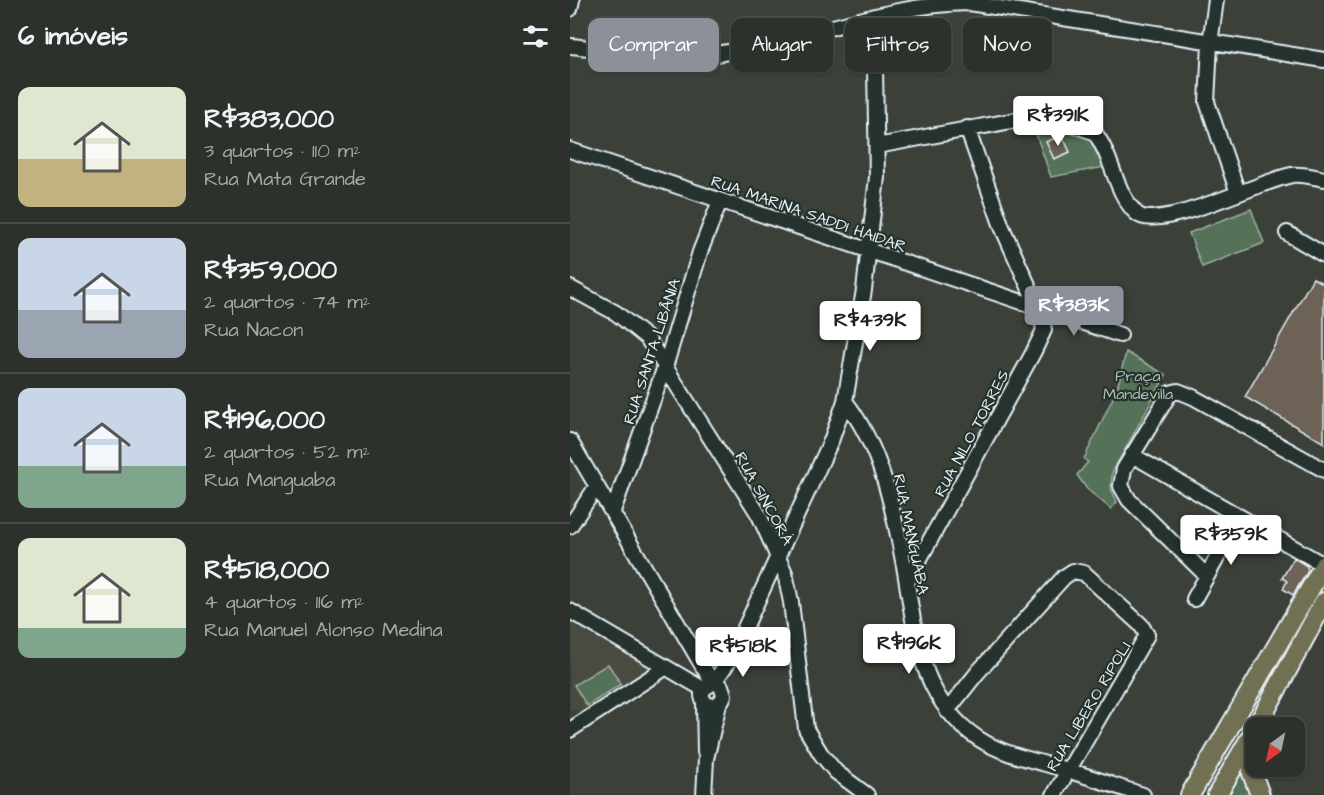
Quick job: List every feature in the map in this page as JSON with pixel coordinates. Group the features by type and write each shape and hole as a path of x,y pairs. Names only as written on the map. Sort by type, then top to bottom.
{"main road":[{"path":"1190,795 1324,565"},
{"path":"1262,717 1324,602"},
{"path":"1217,795 1245,747"},
{"path":"1214,754 1227,755 1245,767"},
{"path":"1253,777 1260,795"}],"street":[{"path":"570,9 572,0"},
{"path":"1216,0 1210,44 1207,102 1238,193"},
{"path":"570,46 689,56 715,54 874,16 942,3 982,2 1210,44 1324,60"},
{"path":"709,690 731,658 831,441 844,401 869,252 877,177 874,16"},
{"path":"878,146 1003,120 1045,117 1090,130 1097,136 1129,206 1145,219 1158,219 1293,175 1324,179"},
{"name":"RUA NILO TORRES","path":"906,582 1044,330 1037,308 1002,227 967,128"},
{"name":"RUA MARINA SADDI HAIDAR","path":"570,150 1120,335"},
{"name":"RUA SANTA LIBÂNIA","path":"614,511 666,364 700,252 720,201"},
{"path":"1287,233 1322,252"},
{"name":"RUA SINCORÁ","path":"570,288 634,325 666,364 759,515 778,554 791,602 806,729 821,754 836,772 867,795"},
{"path":"1207,576 1125,496 1121,479 1132,455 1170,393 1178,391 1193,397 1324,470"},
{"name":"RUA MANGUABA","path":"844,401 867,432 879,460 906,582 918,651 926,674 947,711 960,725 996,748 1143,795"},
{"path":"570,441 614,511 701,661 709,690 703,747 706,759"},
{"path":"1132,455 1324,565"},
{"path":"570,526 597,486"},
{"path":"1194,599 1240,517"},
{"name":"RUA LIBERO RIPOLI","path":"947,711 978,672 1064,577 1069,572 1080,570 1141,625 1147,636 1054,795"},
{"path":"570,611 665,668 724,695 719,704 706,759 704,795"},
{"path":"572,725 665,668"}],"shaded area":[{"path":"570,621 646,665 648,671 640,679 586,712 570,710"}],"green space":[{"path":"1047,122 1084,134 1095,145 1105,167 1051,177 1032,123"},
{"path":"1251,209 1264,243 1202,267 1189,233"},
{"name":"Praça Mandevilla","path":"1126,352 1166,375 1112,473 1111,488 1117,502 1111,509 1087,489 1077,475 1088,462 1084,459 1117,389"},
{"path":"608,664 621,684 587,706 574,685"},
{"path":"1244,767 1245,777 1248,777 1255,795 1227,795"}],"building":[{"path":"1062,135 1070,152 1054,159 1046,142"},
{"path":"1313,278 1324,284 1324,443 1245,397"},
{"path":"1294,558 1307,566 1308,571 1293,595 1283,589 1287,581 1282,578"}]}
